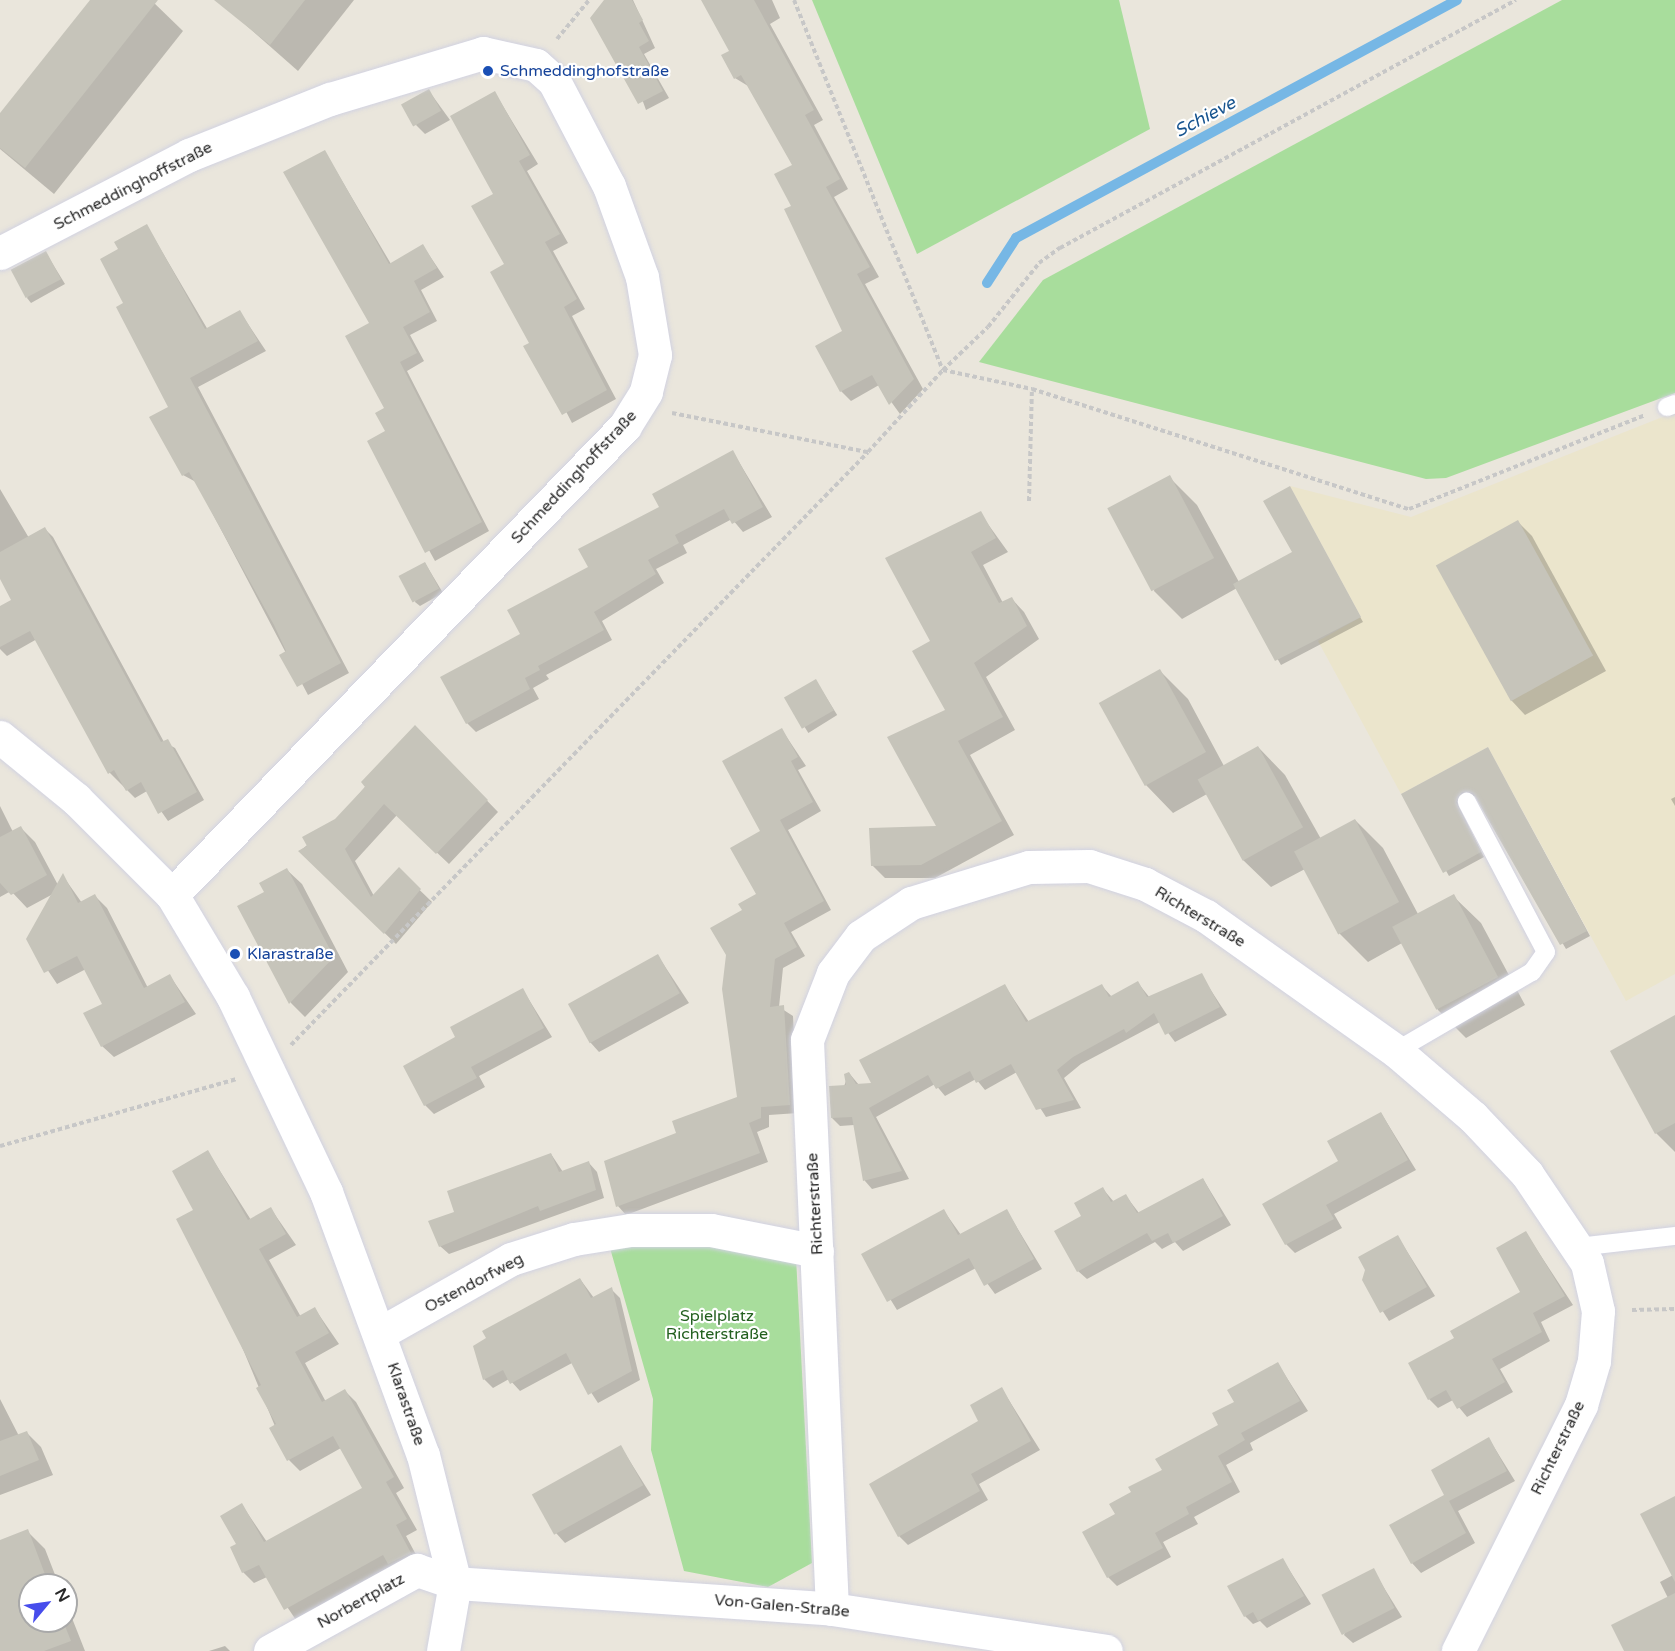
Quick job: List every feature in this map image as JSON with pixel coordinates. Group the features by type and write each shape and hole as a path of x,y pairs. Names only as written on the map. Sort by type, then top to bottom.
{"street":[{"name":"Schmeddinghoffstraße","path":"0,253 189,155 330,99 483,53 536,65 570,103 609,186 642,277 655,355 639,406 172,895"},
{"name":"Klarastraße","path":"0,737 76,800 172,895 216,964 268,1070 382,1332 423,1455 455,1583 443,1651"},
{"name":"Richterstraße","path":"832,1609 807,1040 833,973 861,936 911,903 1029,867 1089,866 1145,884 1206,916 1396,1051 1473,1117 1527,1174 1578,1246 1598,1311 1594,1361 1581,1405 1458,1651"},
{"name":"Ostendorfweg","path":"382,1332 511,1259 574,1239 630,1230 711,1230 817,1251"},
{"name":"Norbertplatz","path":"270,1651 417,1570 455,1583"},
{"name":"Von-Galen-Straße","path":"455,1583 832,1609 1106,1651"}],"lane":[{"path":"1396,1051 1532,972 1545,952 1467,802"},
{"path":"1578,1246 1675,1236"}],"path":[{"path":"536,65 589,0"},
{"path":"794,0 943,370"},
{"path":"0,1146 268,1070 868,452 943,370 988,327 1039,263 1060,248 1516,0"},
{"path":"943,370 1032,389 1409,509 1671,405"},
{"path":"1029,501 1032,389"},
{"path":"639,406 868,452"},
{"path":"1598,1311 1675,1309"}],"shaded area":[{"path":"1675,412 1675,974 1626,1001 1488,747 1401,794 1318,641 1361,617 1290,486 1411,517"}],"green space":[{"path":"812,0 1119,0 1150,129 917,254"},
{"path":"1562,0 1675,0 1675,393 1446,478 1426,479 979,362 1043,280"},
{"name":"Spielplatz Richterstraße","path":"711,1241 796,1257 812,1563 768,1587 684,1571 651,1450 653,1399 610,1248"}],"building":[{"path":"90,0 158,0 25,168 0,148 0,113"},
{"path":"214,0 305,0 270,45"},
{"path":"604,0 632,0 643,20 639,23 649,41 639,47 663,91 638,104 590,18"},
{"path":"701,0 754,0 814,110 805,115 840,179 826,187 870,267 857,274 914,379 889,405 872,375 840,392 815,346 842,331 784,209 791,206 774,174 792,165 741,75 734,79 721,55 729,51"},
{"path":"429,89 441,111 413,126 401,105"},
{"path":"495,91 530,155 519,161 560,234 545,242 577,299 564,307 607,390 562,415 523,346 529,343 490,272 504,264 471,206 493,194 450,116"},
{"path":"325,150 389,264 423,244 437,268 414,281 430,312 403,327 417,353 400,362 482,522 425,553 367,441 385,431 375,413 384,408 345,336 369,323 283,172"},
{"path":"147,224 205,329 240,310 258,341 190,378 341,663 297,687 279,655 286,651 274,625 189,472 182,476 149,417 168,407 116,307 123,303 100,259 118,249 114,242"},
{"path":"46,251 61,279 26,298 11,270"},
{"path":"733,450 763,507 732,524 724,509 675,535 679,543 648,560 656,574 594,612 604,630 538,666 540,670 525,678 530,689 466,724 440,677 520,634 507,610 588,567 578,549 659,507 652,494"},
{"path":"1170,475 1214,558 1151,591 1107,508"},
{"path":"1290,486 1361,617 1275,661 1233,584 1292,552 1263,501"},
{"path":"981,511 996,538 971,552 999,603 1012,597 1027,626 974,663 1003,717 958,741 1002,821 921,865 871,866 869,828 936,826 887,737 945,710 912,651 930,641 885,558"},
{"path":"1518,520 1593,656 1511,701 1436,566"},
{"path":"45,527 161,742 168,739 197,792 158,814 141,782 126,791 114,770 108,774 30,631 0,647 0,606 11,600 0,579 0,552"},
{"path":"425,562 439,588 413,603 399,576"},
{"path":"1160,669 1206,752 1145,786 1099,703"},
{"path":"816,679 834,710 802,729 784,698"},
{"path":"415,725 488,800 436,854 384,804 345,849 371,897 399,867 421,889 384,934 298,851 307,846 302,837 335,819 365,787 361,782"},
{"path":"782,728 798,757 791,761 813,802 780,820 824,901 784,923 797,947 775,959 770,1007 784,1005 790,1105 761,1107 761,1118 749,1123 760,1153 616,1207 604,1161 676,1133 672,1121 737,1097 722,989 726,955 710,928 742,910 738,904 756,894 730,848 760,831 722,761"},
{"path":"1258,746 1303,827 1243,861 1198,779"},
{"path":"1488,747 1587,931 1560,945 1473,793 1462,792 1456,802 1481,852 1443,873 1401,794"},
{"path":"1355,819 1399,902 1338,934 1294,851"},
{"path":"21,826 47,875 11,895 0,883 0,837"},
{"path":"287,868 334,957 289,1004 237,906 264,892 259,883"},
{"path":"63,873 78,903 95,894 144,988 170,974 185,1002 101,1047 83,1013 102,1004 77,956 44,973 26,939"},
{"path":"1454,894 1498,977 1436,1010 1392,927"},
{"path":"658,954 680,993 590,1043 568,1004"},
{"path":"1202,973 1220,1007 1165,1035 1154,1013 1126,1033 1124,1029 1073,1057 1057,1070 1074,1100 1036,1110 1011,1064 976,1083 970,1071 936,1089 928,1075 869,1108 902,1171 863,1181 852,1117 831,1118 829,1086 846,1085 844,1074 849,1072 856,1084 871,1083 859,1060 1005,984 1026,1022 1102,984 1109,997 1138,981 1147,997"},
{"path":"523,988 544,1028 471,1067 477,1078 424,1106 403,1066 455,1037 450,1027"},
{"path":"1675,1015 1675,1123 1655,1134 1610,1051"},
{"path":"1381,1112 1408,1160 1326,1205 1334,1219 1285,1245 1262,1204 1338,1161 1327,1141"},
{"path":"208,1150 248,1220 271,1207 286,1234 259,1249 297,1317 315,1307 329,1333 295,1352 322,1402 345,1389 394,1477 386,1482 407,1519 396,1525 411,1553 388,1564 383,1555 284,1610 259,1565 242,1573 230,1547 236,1544 220,1516 242,1503 264,1542 362,1488 333,1436 287,1461 269,1428 276,1424 256,1388 261,1385 176,1219 193,1210 172,1171"},
{"path":"551,1153 559,1172 589,1161 596,1190 540,1211 538,1206 439,1247 428,1221 454,1212 447,1191"},
{"path":"1203,1178 1223,1216 1173,1243 1168,1233 1152,1241 1147,1233 1077,1272 1054,1231 1081,1216 1074,1203 1103,1187 1111,1202 1126,1194 1137,1213"},
{"path":"944,1209 958,1235 1007,1209 1034,1259 984,1286 969,1258 887,1302 861,1254"},
{"path":"1526,1231 1565,1296 1533,1313 1542,1332 1492,1359 1505,1382 1457,1409 1446,1390 1428,1400 1408,1363 1454,1338 1450,1331 1520,1292 1496,1248"},
{"path":"1398,1235 1427,1287 1380,1313 1362,1280 1365,1270 1358,1257"},
{"path":"580,1278 591,1298 612,1287 632,1371 588,1395 566,1353 510,1384 503,1370 483,1380 473,1346 486,1338 482,1331"},
{"path":"1278,1362 1300,1401 1241,1433 1245,1440 1218,1456 1232,1482 1186,1507 1189,1514 1155,1533 1163,1548 1107,1578 1082,1532 1115,1514 1109,1504 1131,1492 1128,1487 1162,1470 1155,1459 1218,1425 1212,1413 1234,1402 1227,1390"},
{"path":"1002,1387 1031,1441 971,1474 980,1491 898,1537 869,1484 978,1421 970,1405"},
{"path":"27,1431 39,1460 0,1476 0,1441"},
{"path":"1489,1437 1507,1471 1449,1501 1466,1533 1411,1564 1389,1525 1444,1495 1431,1470"},
{"path":"621,1445 643,1485 554,1535 532,1494"},
{"path":"1675,1496 1675,1582 1640,1514"},
{"path":"28,1529 44,1573 18,1573 18,1633 68,1633 71,1641 44,1651 0,1651 0,1540"},
{"path":"1283,1558 1304,1596 1258,1621 1253,1612 1244,1617 1227,1586"},
{"path":"1374,1568 1394,1608 1342,1635 1321,1595"},
{"path":"1675,1593 1675,1651 1624,1651 1611,1625"}],"waterway":[{"name":"Schieve","path":"987,283 1016,238 1457,0"}],"place":[{"name":"Schmeddinghofstraße","path":"488,71"},
{"name":"Klarastraße","path":"235,954"}]}
